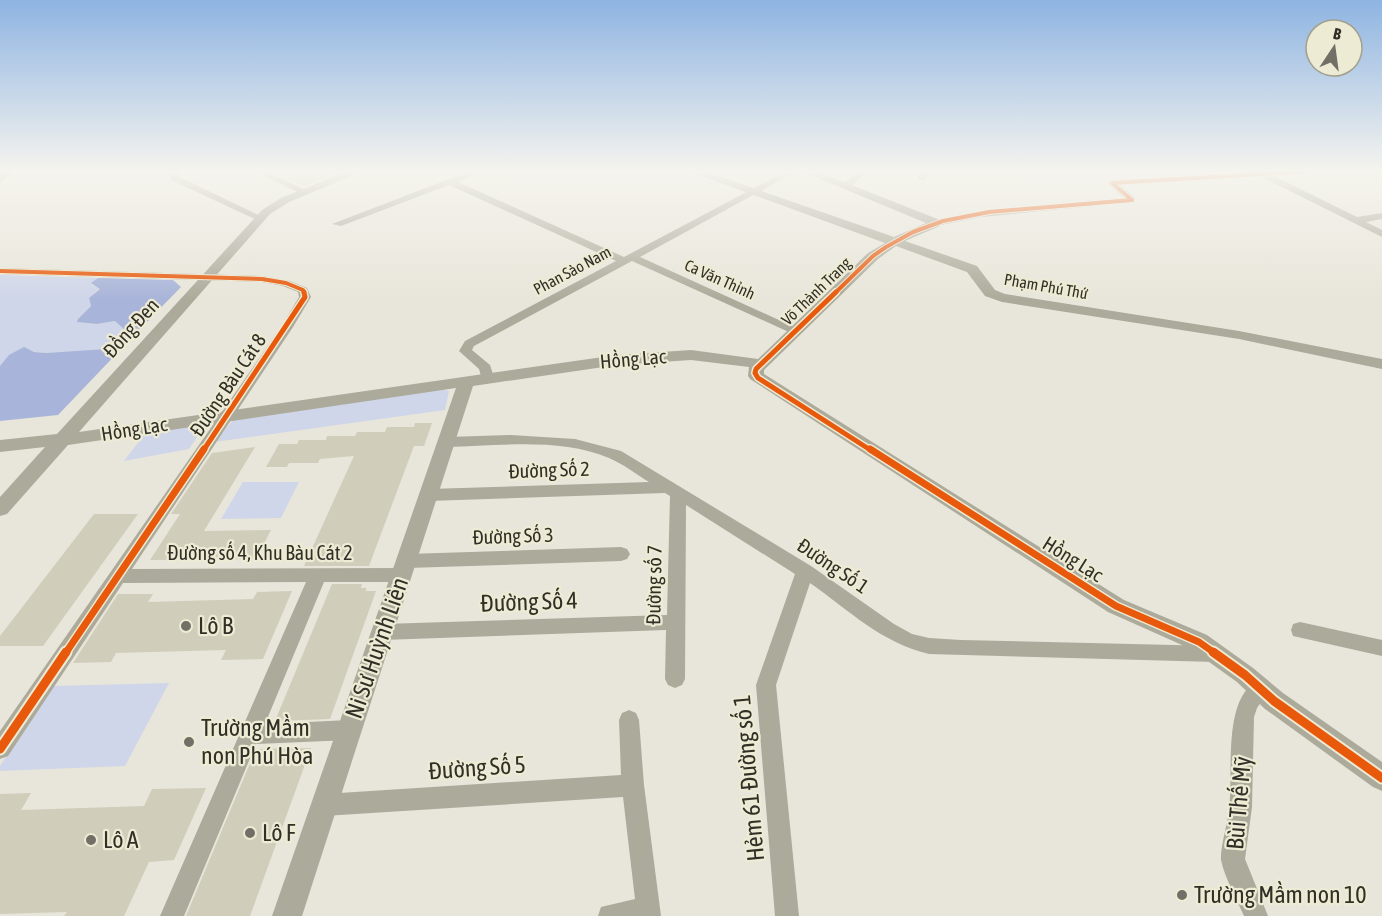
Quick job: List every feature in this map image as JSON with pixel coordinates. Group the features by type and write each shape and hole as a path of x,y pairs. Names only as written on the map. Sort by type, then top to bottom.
{"street":[{"path":"251,214 260,218"},
{"name":"Đồng Đen","path":"0,509 265,214"},
{"path":"337,224 365,214"},
{"name":"Ca Văn Thỉnh","path":"527,214 795,330"},
{"name":"Phan Sào Nam","path":"477,379 485,368 465,351 467,345 714,214"},
{"name":"Phạm Phú Thứ","path":"813,214 972,268 990,293 1002,298 1239,335 1382,364"},
{"path":"914,214 936,223"},
{"name":"Võ Thành Trang","path":"762,364 865,262 894,242 936,223 979,214"},
{"path":"1345,214 1382,234"},
{"path":"1359,220 1382,216"},
{"name":"Đường Bàu Cát 8","path":"0,271 275,281 300,288 305,294 300,308 0,750"},
{"name":"Hồng Lạc","path":"0,446 61,440 477,379 669,356 709,357 762,364"},
{"name":"Hồng Lạc","path":"762,364 756,369 755,375 1116,606 1190,637 1245,675 1260,689 1354,760 1382,778"},
{"name":"Ni Sư Huỳnh Liên","path":"287,916 447,442 477,379"},
{"name":"Đường Số 1","path":"447,442 555,442 586,445 623,458 805,571 887,630 922,645 961,648 1215,654"},
{"name":"Đường Số 2","path":"429,495 674,489"},
{"name":"Đường số 7","path":"674,489 675,679"},
{"name":"Đường Số 3","path":"404,568 621,554"},
{"name":"Đường số 4, Khu Bàu Cát 2","path":"118,576 318,576 404,568"},
{"name":"Hẻm 61 Đường số 1","path":"788,916 766,685 805,571"},
{"path":"172,916 318,576"},
{"name":"Đường Số 4","path":"382,632 676,622"},
{"path":"1300,630 1382,648"},
{"name":"Bùi Thế Mỹ","path":"1257,916 1233,859 1241,807 1244,717 1248,703 1260,689"},
{"path":"610,916 648,912 633,785 629,720"},
{"path":"251,734 350,730"},
{"name":"Đường Số 5","path":"324,805 633,785"}],"shaded area":[{"path":"0,275 98,278 92,285 100,288 89,298 91,306 78,319 78,322 97,324 115,321 135,330 140,329 122,348 117,350 46,353 28,351 0,366"},
{"path":"441,389 449,391 445,410 214,442 236,417"},
{"path":"206,424 189,449 124,461 147,431"},
{"path":"243,482 299,482 281,518 221,519"},
{"path":"169,683 125,766 0,771 0,766 52,686"}],"water":[{"path":"98,278 173,280 181,287 140,329 125,330 115,321 97,324 77,322 91,306 89,298 100,289 91,283"},
{"path":"24,347 34,352 46,353 122,348 58,415 0,421 0,366 9,355"}],"building":[{"path":"415,423 432,423 424,446 414,446 369,566 304,566 354,456 320,459 318,463 289,463 287,467 266,467 279,444 297,444 299,440 326,440 327,436 355,436 357,432 385,432 387,427 414,427"},
{"path":"255,447 204,531 271,530 256,559 150,560 180,514 171,514 212,453"},
{"path":"94,514 138,514 43,646 0,646 0,636"},
{"path":"332,584 362,584 361,588 366,588 366,591 376,591 330,719 275,721"},
{"name":"Lô B","path":"292,591 263,659 221,660 226,650 116,653 111,662 73,663 118,594 153,594 148,602 253,599 257,592"},
{"name":"Lô F","path":"311,748 250,916 186,916 256,749"},
{"name":"Lô A","path":"206,788 174,860 149,862 124,916 64,916 67,912 0,914 0,794 31,793 21,810 144,806 152,789"}],"cycle path":[{"path":"976,214 943,221 913,232 873,256 756,369 755,373 758,378 1116,606 1199,642 1245,675 1274,701 1382,778"},
{"path":"0,271 262,279 286,283 303,290 305,297 287,327 0,749"}],"place":[{"name":"Lô B","path":"186,626"},
{"name":"Trường Mầm non Phú Hòa","path":"189,742"},
{"name":"Lô F","path":"250,833"},
{"name":"Lô A","path":"91,840"},
{"name":"Trường Mầm non 10","path":"1182,895"}]}
